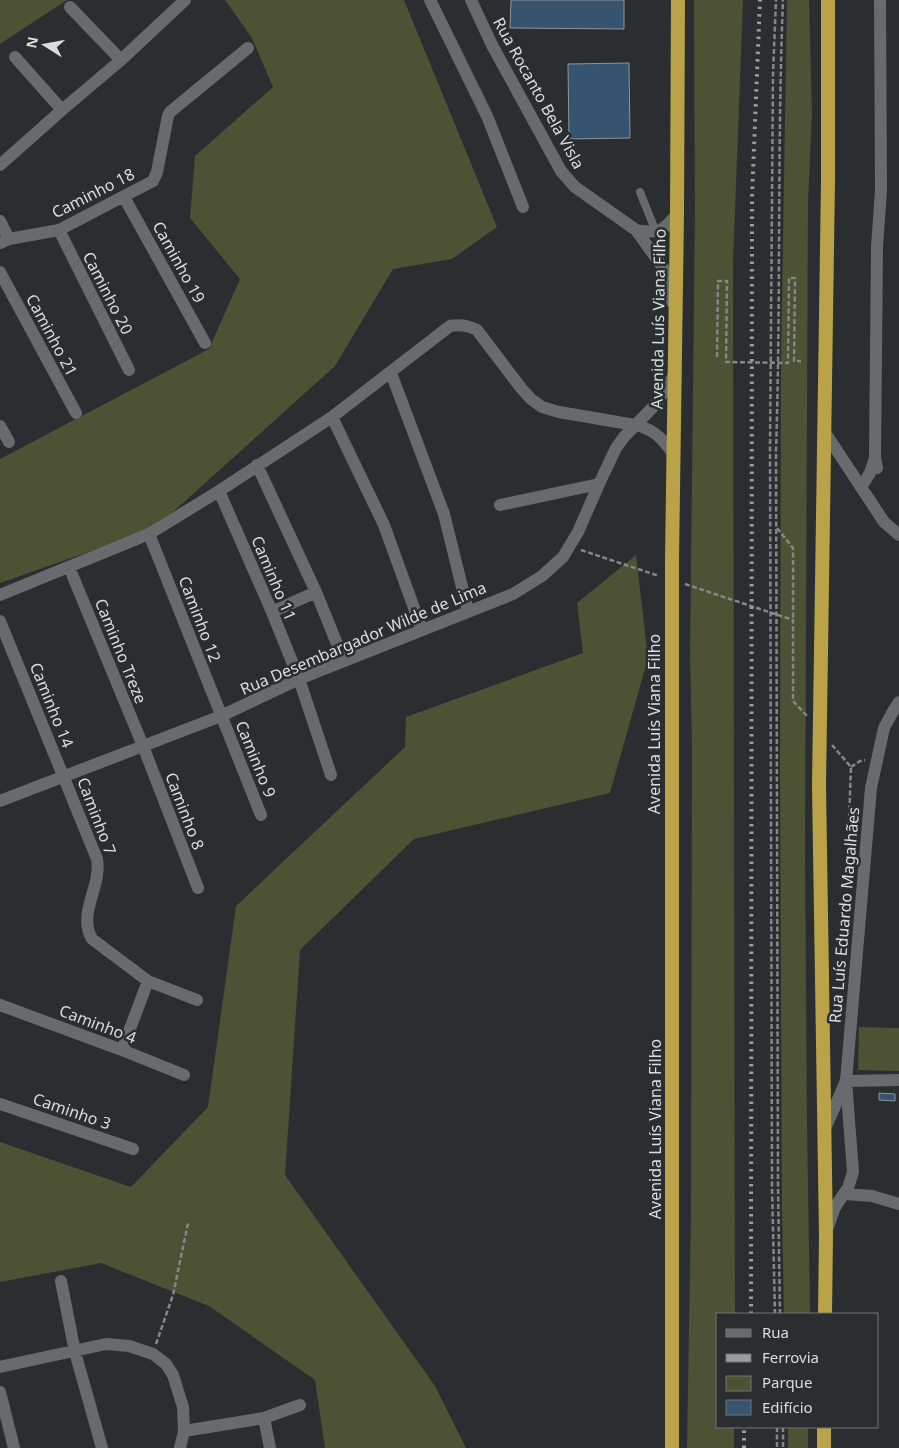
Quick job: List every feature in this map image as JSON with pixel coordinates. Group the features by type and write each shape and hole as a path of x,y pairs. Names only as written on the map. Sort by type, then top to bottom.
{"highway":[{"name":"Avenida Luís Viana Filho","path":"672,1448 672,560 678,0"},
{"path":"825,1313 826,1236 819,785 828,182 828,0"},
{"path":"824,1428 824,1448"}],"street":[{"path":"0,165 121,60 170,4 185,0"},
{"path":"430,0 487,116 523,207"},
{"name":"Rua Rocanto Bela Visla","path":"471,0 492,45 562,171 575,187 636,230 664,269 676,322"},
{"path":"861,487 876,463 877,247 881,190 880,0"},
{"path":"70,7 121,60"},
{"name":"Caminho 18","path":"5,241 59,230 153,181 156,177 170,112 248,48"},
{"path":"15,57 62,110"},
{"name":"Caminho 19","path":"124,197 205,343"},
{"path":"656,232 663,230 677,214"},
{"path":"0,221 5,241"},
{"name":"Caminho 20","path":"59,230 129,370"},
{"name":"Rua Rocanto Bela Visla","path":"636,230 656,232"},
{"name":"Caminho 21","path":"0,272 76,413"},
{"path":"6,593 149,534 332,417 450,326 462,325 476,330 532,399 542,407 559,412 646,427 654,431 665,442 674,455"},
{"path":"391,373 444,514 468,611"},
{"name":"Rua Desembargador Wilde de Lima","path":"0,801 221,716 299,679 513,594 542,576 563,557 578,532 598,484 616,448 655,405 675,374"},
{"path":"332,417 384,525 422,630"},
{"path":"0,426 9,442"},
{"path":"824,431 884,522 899,535"},
{"path":"257,465 316,592 344,661"},
{"path":"500,505 598,484"},
{"name":"Caminho 11","path":"219,491 299,679 331,775"},
{"name":"Caminho 12","path":"149,534 221,716"},
{"name":"Caminho Treze","path":"69,568 143,746"},
{"path":"272,612 316,592"},
{"name":"Caminho 14","path":"0,621 64,776"},
{"name":"Rua Luís Eduardo Magalhães","path":"824,1132 846,1081 871,788 884,728 899,702"},
{"name":"Caminho 9","path":"221,716 261,815"},
{"name":"Caminho 8","path":"143,746 198,888"},
{"name":"Caminho 7","path":"64,776 99,868 86,919 87,931 92,939 148,981"},
{"path":"122,1050 148,981 197,1000"},
{"name":"Caminho 4","path":"0,1005 184,1075"},
{"path":"826,1236 835,1208 848,1188 853,1172 846,1081 899,1080"},
{"name":"Caminho 3","path":"0,1104 133,1149"},
{"path":"845,1194 872,1196 899,1204"},
{"path":"61,1281 76,1352 102,1448"},
{"path":"0,1367 106,1344 129,1346 153,1354 166,1364 172,1375 183,1407 184,1431 181,1448"},
{"path":"0,1392 14,1448"},
{"path":"184,1431 264,1418 300,1405"},
{"path":"264,1418 270,1448"}],"lane":[{"path":"640,192 656,232"}],"path":[{"path":"775,1313 772,1187 770,449 773,74 776,0"},
{"path":"780,1313 776,450 779,356 780,79 783,0"},
{"path":"717,357 718,281 727,281 726,362 788,363 789,278 794,278 794,361 801,361"},
{"path":"777,527 794,548 793,701 813,723"},
{"path":"582,550 664,578"},
{"path":"683,584 793,620"},
{"path":"832,745 851,767 848,848"},
{"path":"851,767 860,761"},
{"path":"153,1354 173,1295 188,1223"},
{"path":"777,1428 777,1448"},
{"path":"783,1428 783,1448"}],"green space":[{"path":"0,0 67,0 0,44"},
{"path":"225,0 404,0 497,227 452,259 393,269 335,366 154,529 0,583 0,459 209,349 240,279 190,218 195,156 273,87 252,38"},
{"path":"694,0 743,0 733,264 735,1313 716,1313 716,1428 734,1428 734,1448 687,1448 691,1209 692,746 690,655 695,212"},
{"path":"787,0 809,0 812,112 808,203 805,847 810,1313 784,1313 780,771 781,362"},
{"path":"636,555 648,658 610,793 414,839 300,950 285,1175 435,1386 466,1448 325,1448 315,1380 209,1306 101,1263 0,1282 0,1142 131,1187 208,1107 236,906 405,747 406,717 583,653 577,603"},
{"path":"859,1027 899,1028 899,1071 858,1070"},
{"path":"788,1428 808,1428 808,1448 788,1448"}],"building":[{"path":"511,0 624,0 624,29 510,28"},
{"path":"629,63 630,138 569,139 568,64"},
{"path":"879,1093 895,1094 895,1101 879,1100"}],"railway":[{"path":"751,1313 752,197 760,0"},
{"path":"744,1428 744,1448"}]}
